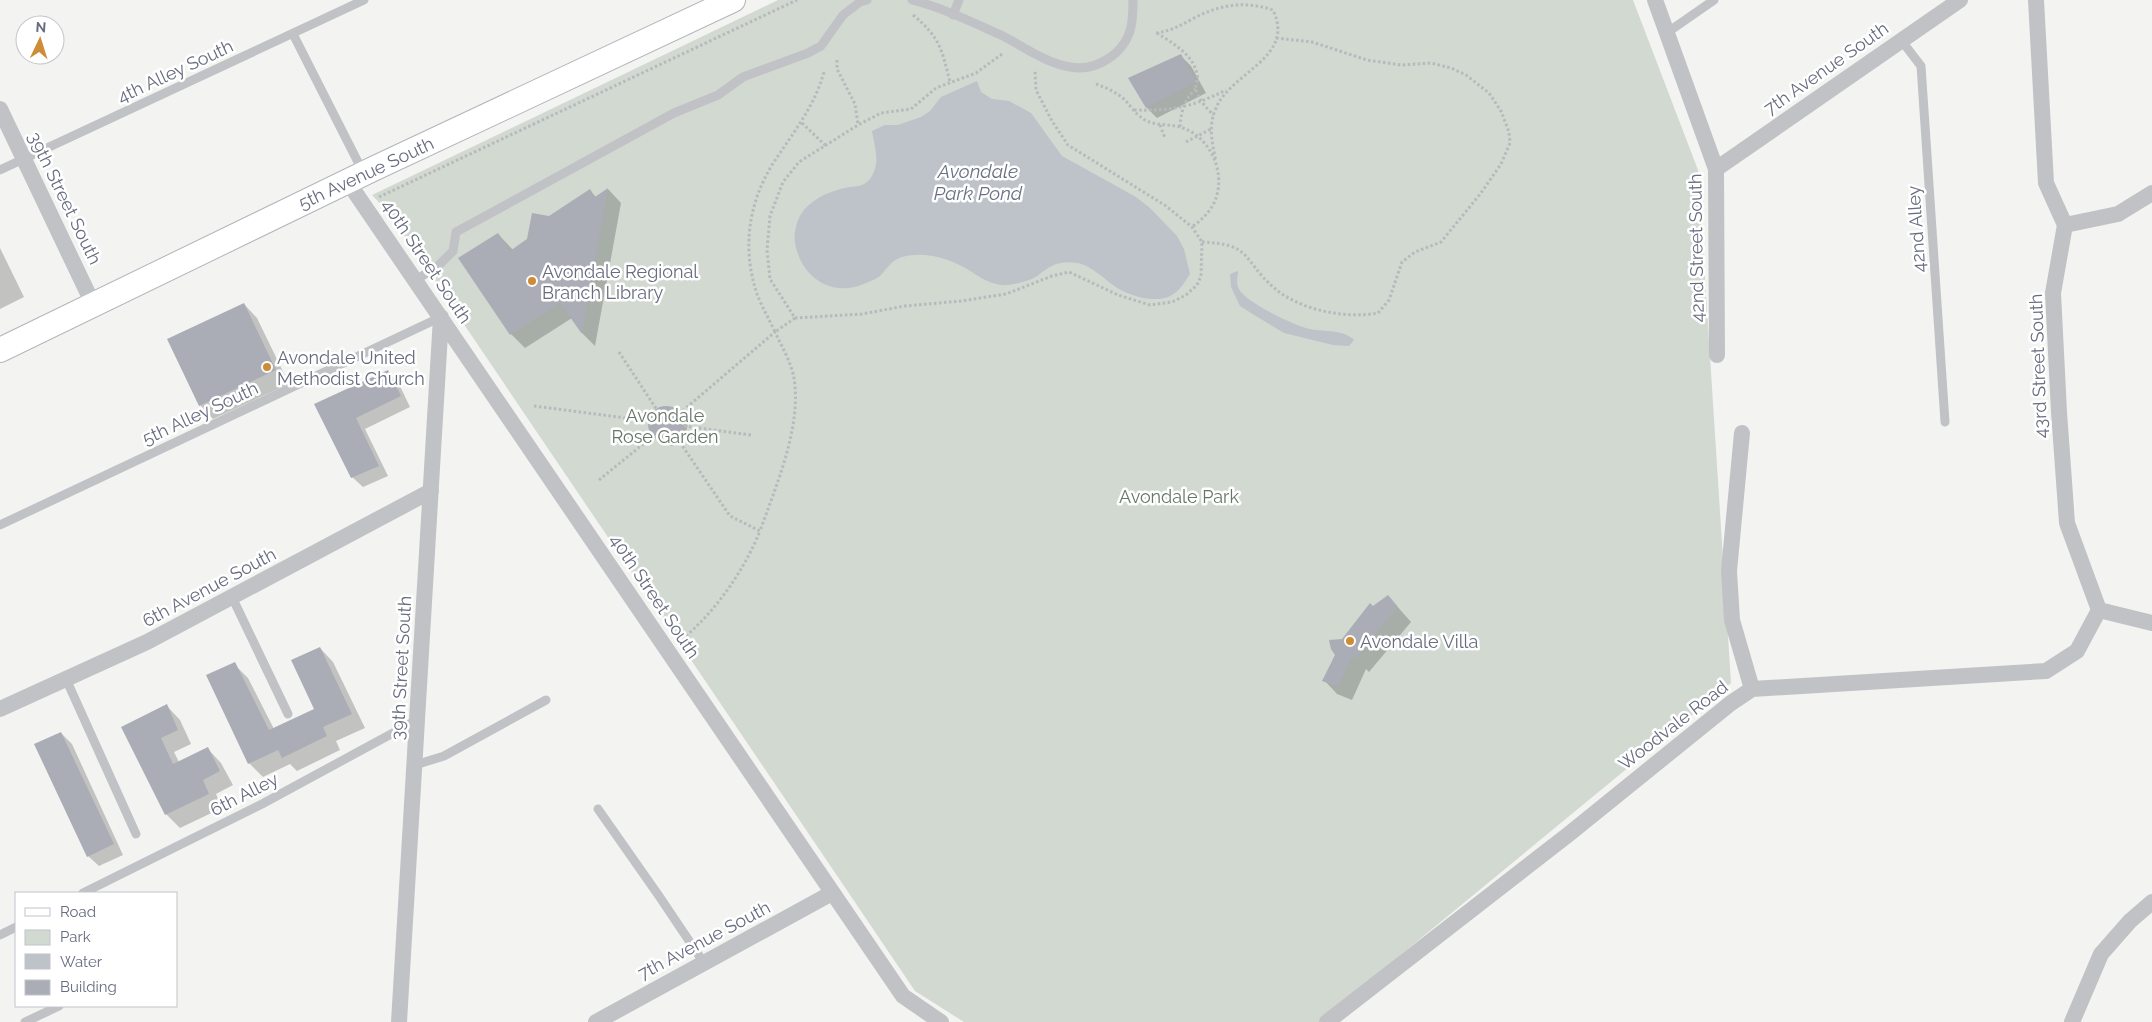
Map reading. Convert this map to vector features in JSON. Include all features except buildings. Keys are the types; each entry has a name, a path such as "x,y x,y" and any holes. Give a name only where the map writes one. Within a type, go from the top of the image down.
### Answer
{"street":[{"name":"5th Avenue South","path":"0,350 356,178 733,0"},
{"name":"42nd Street South","path":"1655,0 1716,169 1717,355"},
{"name":"7th Avenue South","path":"1716,169 1960,0"},
{"path":"2036,0 2046,183 2065,225 2118,214 2152,193"},
{"name":"39th Street South","path":"0,109 94,304"},
{"name":"40th Street South","path":"356,178 364,204 903,996 941,1022"},
{"name":"43rd Street South","path":"2065,225 2053,293 2058,412 2067,523 2099,610"},
{"name":"39th Street South","path":"399,1022 441,317"},
{"path":"1742,433 1729,571 1732,620 1752,688"},
{"name":"6th Avenue South","path":"0,709 147,642 431,491"},
{"path":"2099,610 2152,623"},
{"name":"Woodvale Road","path":"1327,1022 1569,834 1752,688 2046,671 2078,651 2099,610"},
{"name":"7th Avenue South","path":"605,1020 832,893"},
{"path":"2072,1022 2101,954 2130,921 2152,902"}],"lane":[{"name":"4th Alley South","path":"0,170 364,0"},
{"path":"912,0 1003,36 1038,55 1070,67 1093,67 1112,57 1123,43 1131,28 1133,0"},
{"path":"953,15 960,0"},
{"path":"1668,32 1714,0"},
{"path":"416,280 439,265 453,251 456,232 674,113 718,95 743,77 814,50 821,46 843,15 862,1"},
{"path":"294,34 356,178"},
{"name":"42nd Alley","path":"1901,40 1921,66 1945,422"},
{"name":"5th Alley South","path":"0,525 441,317"},
{"path":"232,597 288,714"},
{"path":"66,679 136,834"},
{"path":"415,765 444,756 546,700"},
{"name":"6th Alley","path":"85,892 262,804 418,720"},
{"path":"598,809 704,963"},
{"path":"0,935 15,928"},
{"path":"25,1022 57,1007"}],"path":[{"path":"364,204 797,0"},
{"path":"1192,227 1204,218 1214,204 1218,190 1219,175 1212,144 1214,115 1222,96 1270,53 1276,38 1278,21 1273,10 1255,4 1234,4 1206,12 1168,32 1156,32 1181,49 1192,62 1198,74 1196,89 1202,102 1214,115"},
{"path":"912,15 928,27 941,46 950,82"},
{"path":"1202,242 1234,246 1244,253 1262,276 1276,289 1303,304 1342,316 1378,314 1389,300 1402,262 1415,252 1441,242 1481,193 1501,164 1510,143 1509,132 1501,111 1489,93 1466,74 1431,63 1401,65 1367,60 1312,42 1276,38"},
{"path":"795,318 770,279 766,250 770,216 783,182 799,162 858,125 881,113 911,109 936,88 976,73 1002,54"},
{"path":"837,60 837,69 856,104 858,125"},
{"path":"680,413 775,332 795,318 862,314 905,306 961,301 1006,294 1052,276 1069,272 1118,295 1150,305 1172,302 1186,295 1197,285 1201,276 1202,242 1192,227 1166,206 1068,145 1052,121 1036,90 1035,71"},
{"path":"686,636 719,601 746,562 760,531 779,474 794,417 794,376 757,294 749,264 749,229 754,202 772,166 802,123 819,92 824,72"},
{"path":"1096,84 1111,90 1143,119 1159,124 1180,127 1196,136 1208,147 1216,161"},
{"path":"1133,110 1183,108 1202,102 1230,88"},
{"path":"1180,127 1181,112 1190,95 1196,89"},
{"path":"802,123 826,146"},
{"path":"1159,124 1165,138"},
{"path":"1186,142 1212,128"},
{"path":"619,352 657,410"},
{"path":"534,406 649,421"},
{"path":"684,426 751,435"},
{"path":"598,480 653,436"},
{"path":"677,438 730,516 760,531"}],"green space":[{"name":"Avondale Park","path":"778,0 1633,0 1698,170 1731,683 1319,1022 964,1022 915,991 388,212 372,195"}],"water":[{"name":"Avondale Park Pond","path":"977,81 981,92 992,99 1009,101 1031,113 1062,156 1136,197 1150,208 1177,236 1184,249 1190,274 1179,289 1170,296 1163,298 1148,299 1140,297 1119,289 1087,267 1071,262 1056,264 1034,278 1025,281 1001,285 987,281 952,262 927,255 910,255 898,258 880,276 856,287 837,288 828,286 812,276 800,259 795,243 796,227 803,211 809,204 833,191 861,185 870,179 876,162 876,150 872,131 885,125 898,125 921,117 930,111 941,97"},
{"path":"1238,271 1238,287 1242,293 1259,306 1303,327 1339,332 1350,336 1354,340 1349,346 1333,345 1284,333 1240,306 1231,287 1230,274"}],"place":[{"name":"Avondale Regional Branch Library","path":"532,281"},
{"name":"Avondale United Methodist Church","path":"267,367"},
{"name":"Avondale Villa","path":"1350,641"}],"park label":[{"name":"Avondale Rose Garden","path":"665,425"}]}
